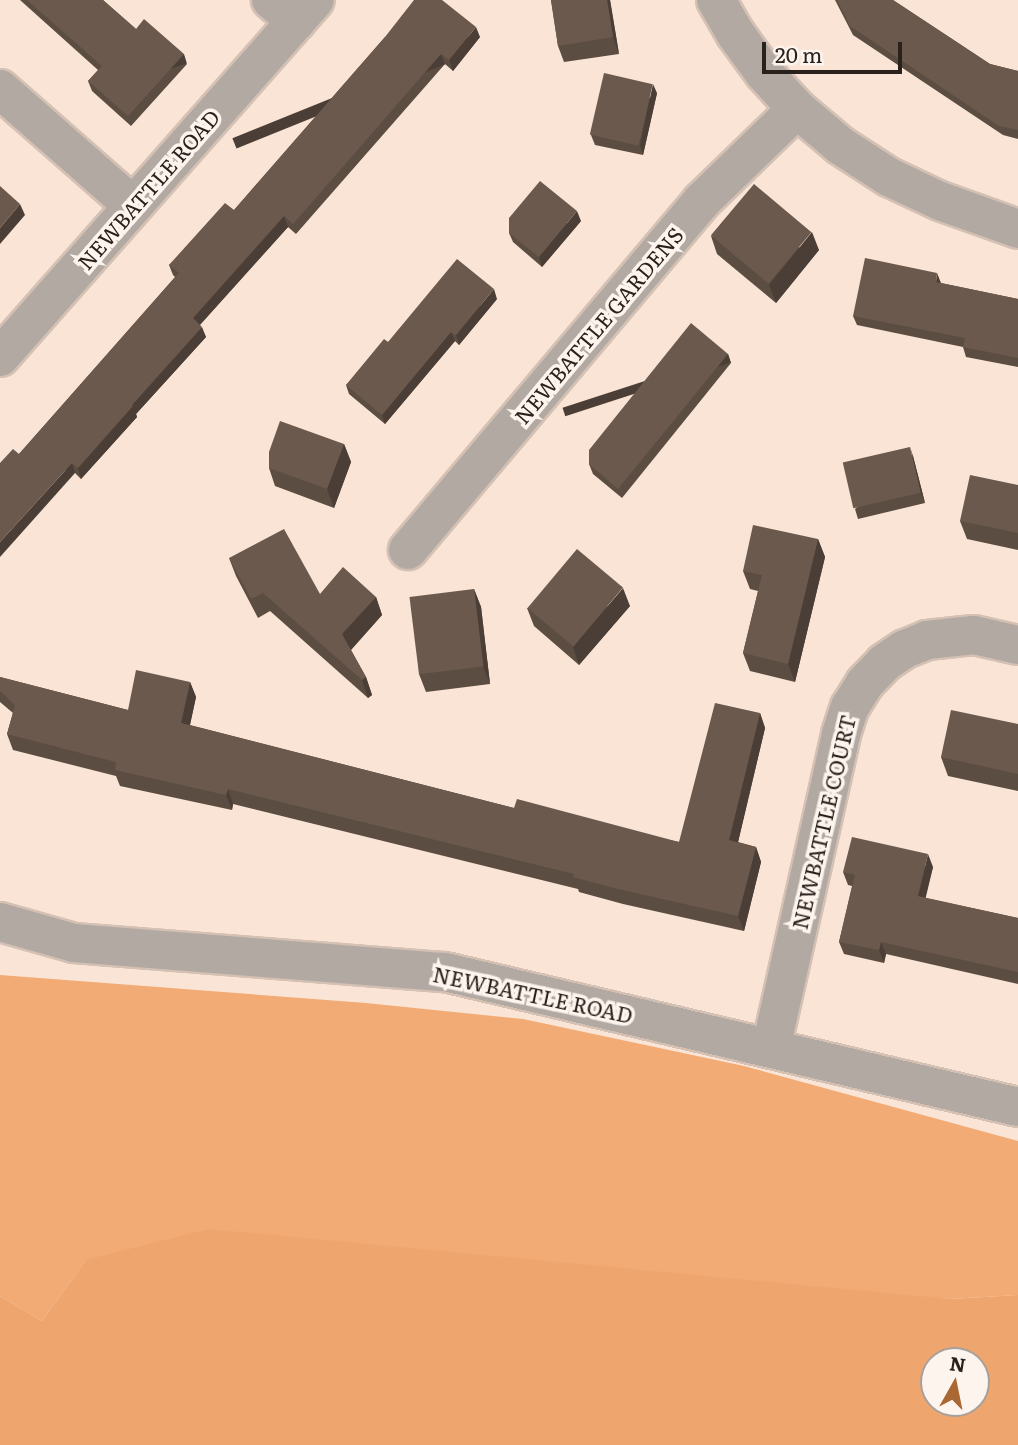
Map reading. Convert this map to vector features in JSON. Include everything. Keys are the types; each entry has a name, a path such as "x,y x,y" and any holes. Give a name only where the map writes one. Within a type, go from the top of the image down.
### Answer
{"street":[{"path":"716,0 735,33 797,109 841,146 888,177 940,201 1018,229"},
{"name":"NEWBATTLE ROAD","path":"0,357 133,206 294,7"},
{"path":"0,89 133,206"},
{"name":"NEWBATTLE GARDENS","path":"408,550 702,201 797,109"},
{"name":"NEWBATTLE COURT","path":"771,1048 841,734 850,707 865,683 884,663 905,649 927,640 974,635 1018,645"},
{"name":"NEWBATTLE ROAD","path":"0,922 74,943 444,972 1018,1107"}],"shaded area":[{"path":"0,975 366,1003 523,1019 744,1066 1018,1141 1018,1295 950,1299 86,1260 42,1321 0,1296"},
{"path":"209,1229 950,1299 1018,1295 1018,1445 0,1445 0,1296 42,1321 86,1260"}],"building":[{"path":"27,0 103,0 136,29 144,19 184,54 128,116 88,81 102,66"},
{"path":"414,0 442,0 476,27 449,60 441,54 293,224 284,216 193,318 202,327 78,468 72,463 0,542 0,463 13,449 19,454 179,273 169,265 225,203 234,210"},
{"path":"551,0 607,0 613,37 558,46"},
{"path":"837,0 893,0 990,64 1018,71 1018,130 999,126 850,26"},
{"path":"604,73 653,84 639,146 590,134"},
{"path":"540,181 577,211 539,257 509,233 509,218"},
{"path":"754,184 811,232 768,284 711,235"},
{"path":"0,186 20,204 0,228"},
{"path":"865,258 937,273 936,282 1018,299 1018,358 963,347 965,338 853,316"},
{"path":"457,259 494,289 456,335 451,332 382,415 346,385 384,339 388,342"},
{"path":"691,323 728,354 618,489 589,464 589,450"},
{"path":"280,421 344,444 327,489 269,468 269,452"},
{"path":"910,447 921,493 853,508 843,463"},
{"path":"970,475 1018,485 1018,533 960,521"},
{"path":"753,525 818,539 788,664 743,653 762,575 743,571"},
{"path":"284,529 320,594 343,567 376,597 342,634 366,677 362,680 263,593 251,599 229,558"},
{"path":"577,549 623,588 573,647 528,608"},
{"path":"474,589 484,666 419,674 409,597"},
{"path":"136,670 190,682 181,723 514,808 517,799 679,842 715,703 760,713 729,840 756,847 738,916 618,889 573,877 574,874 228,789 226,795 115,770 116,762 7,734 15,705 0,691 0,677 128,710"},
{"path":"951,710 1018,724 1018,774 941,757"},
{"path":"852,837 928,854 918,896 1018,918 1018,972 881,942 879,950 839,942 855,875 843,872"}]}
